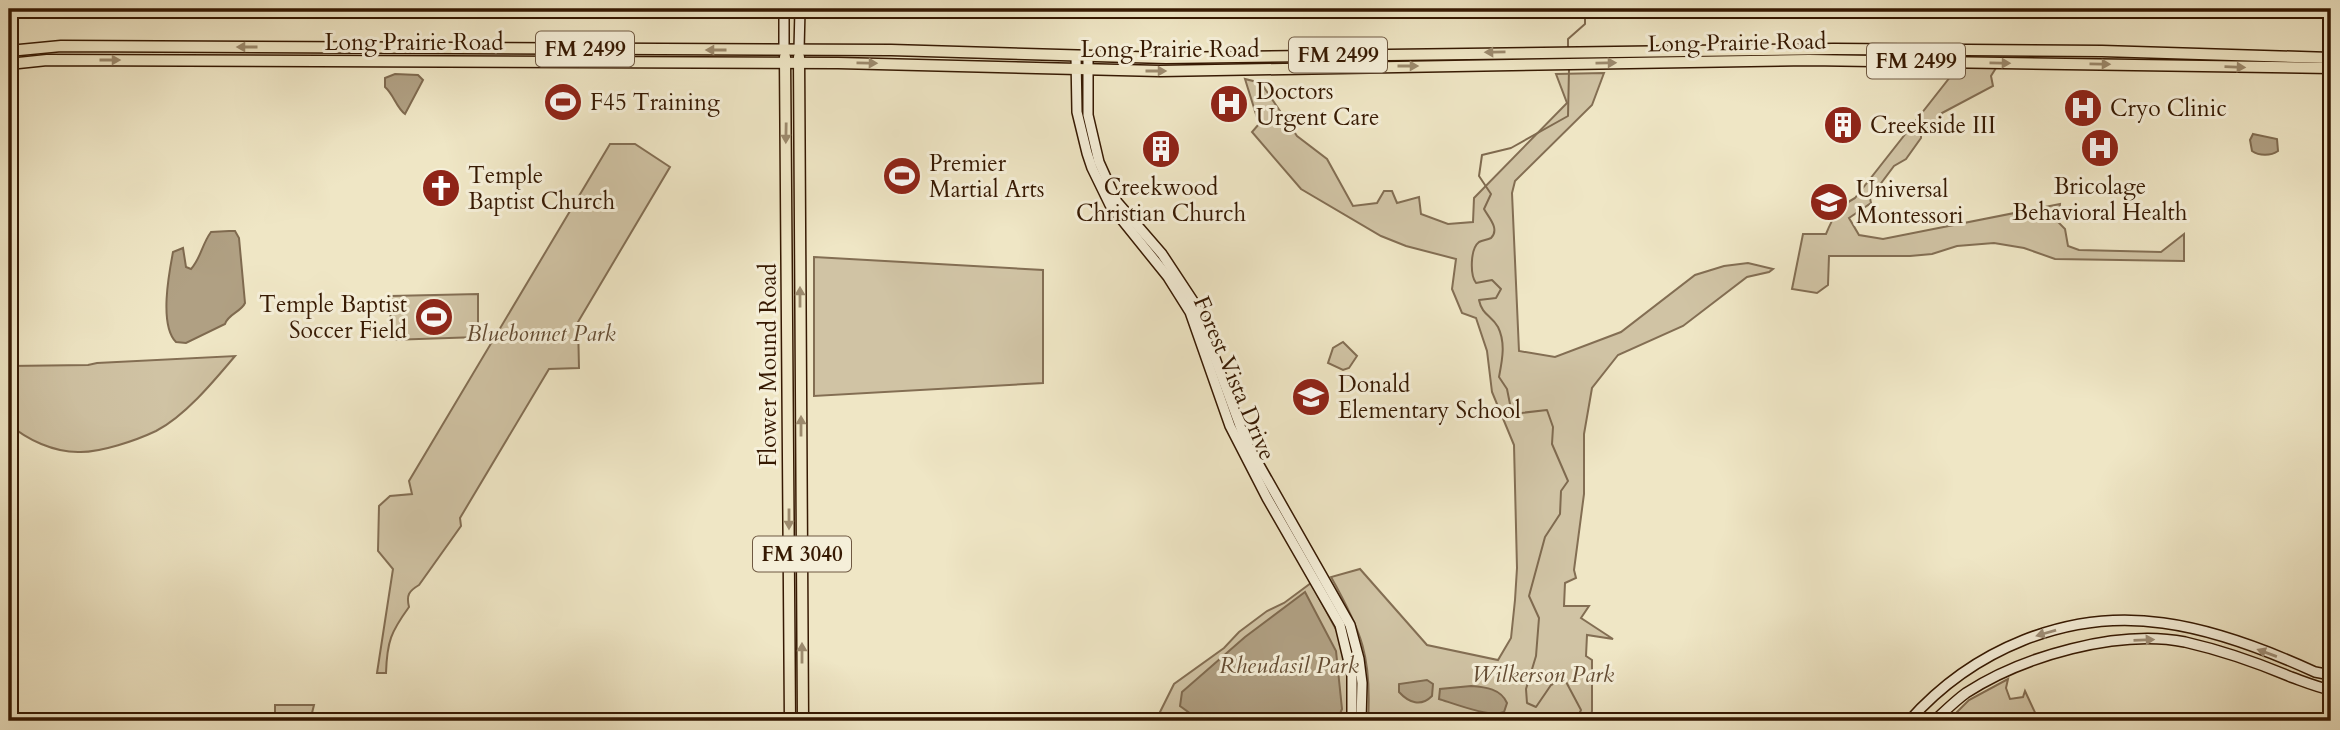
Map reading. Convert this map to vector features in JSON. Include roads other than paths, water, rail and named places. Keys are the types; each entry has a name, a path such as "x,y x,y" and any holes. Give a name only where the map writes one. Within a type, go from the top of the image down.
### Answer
{"main road":[{"name":"Flower Mound Road","path":"784,9 790,721"},
{"name":"Flower Mound Road","path":"800,9 803,721"},
{"name":"Long Prairie Road","path":"9,51 61,46 671,49 1204,57 1856,49 2102,51 2331,58"},
{"path":"610,62 639,54 643,49"},
{"path":"643,62 652,55 671,49"},
{"path":"903,64 917,59 960,58 968,52"},
{"path":"962,65 970,59 1004,58 1011,54"},
{"name":"Forest Vista Drive","path":"1076,56 1082,68"},
{"name":"Forest Vista Drive","path":"1088,56 1082,68 1077,112 1087,153 1114,203 1162,254 1195,304 1238,423 1264,484 1345,636 1353,674 1352,721"},
{"name":"Long Prairie Road","path":"9,64 47,60 643,62 962,65 1160,71 1855,60 2331,68"},
{"path":"740,63 778,71 786,83"},
{"path":"786,226 800,226"},
{"name":"Forest Vista Drive","path":"1264,484 1341,607 1354,636 1362,683 1361,721"},
{"path":"1909,721 1942,688 1976,663 2007,646 2060,628 2104,620 2162,622 2211,633 2315,672 2331,675"},
{"path":"1934,721 1964,695 1990,679 2035,660 2089,645 2137,640 2162,639 2186,643 2231,655 2304,683 2331,690"}],"waterway":[{"path":"1568,50 1568,39 1585,24 1585,14 1580,9"},
{"path":"1569,70 1568,116 1511,148 1482,155 1479,176 1491,194 1484,209 1494,231 1491,238 1476,245 1472,268 1476,283 1492,280 1501,289 1496,298 1479,300 1482,309 1498,327 1502,339 1499,377 1507,389 1512,414 1547,410 1553,427 1552,444 1568,481 1561,491 1560,514 1545,537 1529,596 1539,618 1536,656 1526,689 1527,703 1536,707 1551,685 1564,678 1581,710 1576,721"}],"place":[{"name":"F45 Training","path":"563,102"},
{"name":"Doctors Urgent Care","path":"1229,104"},
{"name":"Cryo Clinic","path":"2083,108"},
{"name":"Creekside III","path":"1843,125"},
{"name":"Bricolage Behavioral Health","path":"2100,148"},
{"name":"Creekwood Christian Church","path":"1161,149"},
{"name":"Premier Martial Arts","path":"902,176"},
{"name":"Temple Baptist Church","path":"441,188"},
{"name":"Universal Montessori","path":"1829,202"},
{"name":"Temple Baptist Soccer Field","path":"434,317"},
{"name":"Donald Elementary School","path":"1311,397"}],"park label":[{"name":"Bluebonnet Park","path":"541,333"},
{"name":"Rheudasil Park","path":"1289,665"},
{"name":"Wilkerson Park","path":"1543,674"}]}
